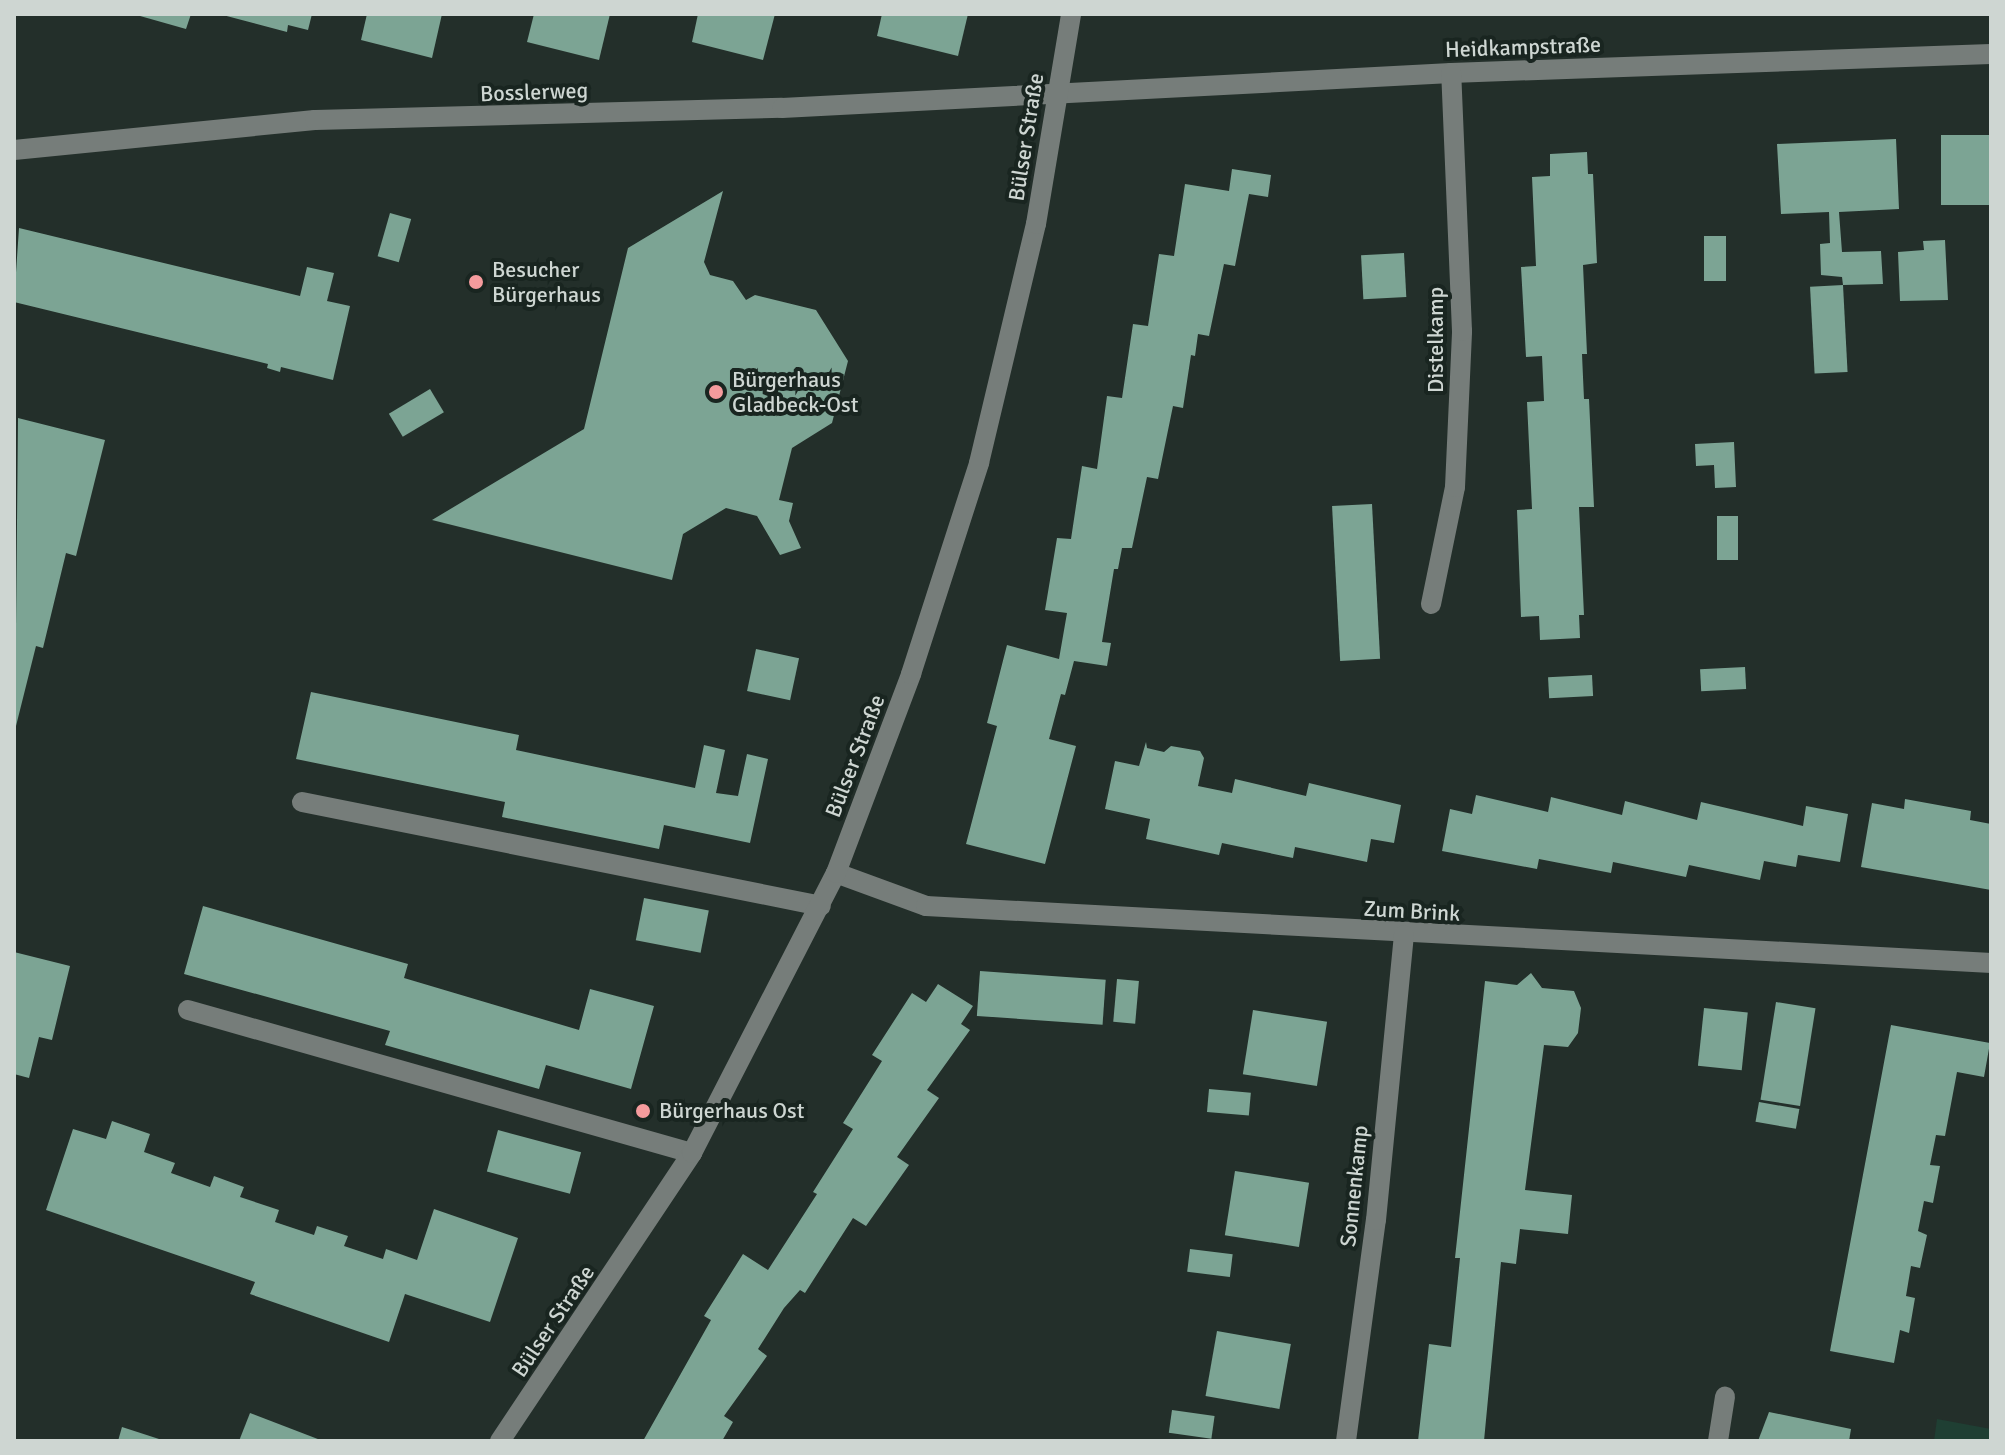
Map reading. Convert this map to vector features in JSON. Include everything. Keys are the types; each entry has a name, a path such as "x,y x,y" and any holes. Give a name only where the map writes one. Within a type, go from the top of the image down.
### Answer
{"street":[{"name":"Bülser Straße","path":"500,1441 692,1153 836,873 911,674 979,463 1036,224 1071,14"},
{"name":"Heidkampstraße","path":"1057,95 1451,73 1991,54"},
{"name":"Distelkamp","path":"1431,604 1455,487 1462,331 1451,73"},
{"name":"Bosslerweg","path":"14,150 315,120 642,113 1057,95"},
{"path":"302,802 821,906"},
{"name":"Zum Brink","path":"836,873 926,906 1404,935 1991,963"},
{"name":"Sonnenkamp","path":"1346,1441 1376,1220 1404,935"},
{"path":"188,1010 692,1153"},
{"path":"1718,1441 1725,1397"}],"green space":[{"path":"1937,1419 1991,1429 1991,1441 1934,1441"}],"building":[{"path":"133,14 191,14 186,29"},
{"path":"219,14 312,14 308,30 288,25 287,32"},
{"path":"367,14 442,14 432,58 361,40"},
{"path":"534,14 610,14 599,60 527,42"},
{"path":"698,14 775,14 763,60 692,42"},
{"path":"882,14 968,14 958,56 877,36"},
{"path":"1941,135 1991,135 1991,205 1941,205"},
{"path":"1896,139 1899,209 1839,212 1842,252 1881,251 1883,284 1843,285 1842,277 1821,275 1820,244 1830,243 1829,212 1781,214 1777,144"},
{"path":"1587,152 1588,174 1593,174 1597,263 1583,265 1587,354 1582,354 1584,399 1589,399 1594,507 1579,507 1584,615 1579,615 1580,638 1540,640 1539,616 1521,617 1517,510 1532,509 1527,402 1544,401 1542,356 1526,357 1521,267 1536,266 1532,177 1550,176 1550,154"},
{"path":"1232,169 1271,175 1268,197 1249,194 1235,266 1224,264 1209,336 1198,334 1195,356 1191,355 1183,408 1173,406 1158,479 1147,477 1132,548 1122,548 1118,569 1114,569 1102,642 1111,643 1107,666 1074,661 1065,695 1061,694 1049,739 1076,746 1045,864 966,844 997,726 987,723 1007,645 1059,659 1067,613 1045,610 1057,538 1071,539 1082,466 1097,469 1107,396 1122,398 1133,324 1148,326 1159,254 1174,256 1185,184 1229,191"},
{"name":"Bürgerhaus Gladbeck-Ost","path":"723,191 704,262 710,275 733,281 746,300 755,295 816,310 848,361 832,423 792,448 779,500 793,503 789,521 801,548 780,555 757,516 726,508 683,534 672,580 432,520 584,429 628,248"},
{"path":"390,213 411,219 399,262 378,256"},
{"path":"19,228 300,296 307,267 334,273 327,301 350,306 333,380 281,367 280,372 267,368 268,364 14,302"},
{"path":"1704,236 1726,236 1726,281 1704,281"},
{"path":"1945,240 1948,300 1900,301 1898,252 1924,250 1923,241"},
{"path":"1404,253 1406,297 1363,299 1361,255"},
{"path":"1843,285 1848,372 1815,374 1810,287"},
{"path":"430,389 444,412 403,437 389,414"},
{"path":"18,418 105,440 76,556 66,553 43,648 36,646 15,730"},
{"path":"1734,442 1736,487 1715,488 1714,465 1696,466 1695,444"},
{"path":"1372,504 1380,659 1340,661 1332,506"},
{"path":"1717,516 1738,516 1738,560 1717,560"},
{"path":"756,649 799,658 790,700 747,691"},
{"path":"1745,667 1746,689 1701,691 1700,669"},
{"path":"1592,675 1593,696 1549,698 1548,677"},
{"path":"311,692 519,735 516,750 695,788 704,745 725,750 716,793 738,796 747,754 768,759 750,843 664,825 659,849 502,817 505,802 296,759"},
{"path":"1146,742 1147,748 1164,752 1171,746 1200,751 1204,758 1198,786 1232,793 1235,779 1306,796 1309,783 1401,805 1394,843 1371,839 1367,862 1295,847 1293,858 1222,843 1219,855 1146,839 1150,819 1105,809 1115,761 1139,766"},
{"path":"1476,795 1548,812 1551,797 1622,815 1625,801 1697,820 1701,802 1803,826 1806,806 1848,814 1840,862 1798,855 1796,867 1764,861 1760,880 1689,865 1686,877 1613,862 1611,873 1539,859 1537,869 1442,851 1450,809 1472,814"},
{"path":"1905,799 1971,811 1970,820 1991,824 1991,890 1861,867 1872,803 1904,809"},
{"path":"644,898 709,911 701,953 636,940"},
{"path":"203,906 408,964 404,978 579,1030 590,989 654,1006 631,1089 546,1065 539,1089 385,1045 390,1031 184,974"},
{"path":"14,952 70,966 52,1040 39,1037 29,1078 14,1074"},
{"path":"980,971 1106,980 1103,1025 977,1016"},
{"path":"1531,973 1542,988 1574,991 1581,1008 1578,1033 1568,1047 1544,1045 1525,1190 1572,1195 1568,1234 1520,1229 1516,1264 1501,1262 1484,1441 1418,1441 1429,1344 1451,1347 1460,1258 1455,1258 1485,981 1517,985"},
{"path":"1117,979 1139,981 1135,1024 1113,1022"},
{"path":"938,984 973,1006 961,1024 970,1030 927,1090 939,1098 897,1157 909,1165 866,1226 853,1218 805,1293 800,1290 784,1308 758,1349 767,1356 724,1416 733,1422 722,1441 643,1441 711,1320 704,1316 743,1254 768,1270 817,1194 813,1192 853,1129 843,1123 882,1061 872,1055 912,993 926,1002"},
{"path":"1776,1002 1816,1008 1800,1106 1761,1100"},
{"path":"1704,1008 1748,1013 1742,1070 1698,1066"},
{"path":"1253,1010 1327,1022 1317,1086 1243,1074"},
{"path":"1891,1025 1990,1043 1984,1077 1957,1072 1945,1136 1936,1135 1930,1165 1940,1166 1933,1203 1924,1201 1918,1231 1927,1235 1920,1268 1911,1266 1906,1296 1915,1298 1909,1333 1900,1330 1894,1363 1830,1351"},
{"path":"1209,1089 1251,1093 1249,1116 1207,1112"},
{"path":"1759,1102 1799,1109 1796,1129 1756,1122"},
{"path":"112,1121 150,1134 144,1152 175,1163 171,1173 210,1187 214,1176 244,1187 240,1197 279,1210 275,1222 314,1235 317,1226 348,1236 344,1246 383,1259 386,1249 417,1260 434,1209 518,1238 490,1322 405,1294 389,1342 250,1294 255,1282 46,1210 73,1129 106,1139"},
{"path":"498,1130 581,1152 570,1194 487,1172"},
{"path":"1235,1171 1309,1183 1299,1247 1225,1235"},
{"path":"1190,1249 1233,1254 1230,1277 1187,1272"},
{"path":"1217,1331 1291,1344 1279,1409 1206,1396"},
{"path":"1172,1410 1215,1416 1211,1439 1169,1433"},
{"path":"1769,1412 1851,1429 1849,1441 1758,1441"},
{"path":"250,1413 323,1441 239,1441"},
{"path":"122,1427 159,1439 159,1441 118,1441"}],"place":[{"name":"Besucher Bürgerhaus","path":"476,282"},
{"name":"Bürgerhaus Gladbeck-Ost","path":"716,392"},
{"name":"Bürgerhaus Ost","path":"643,1111"}]}
